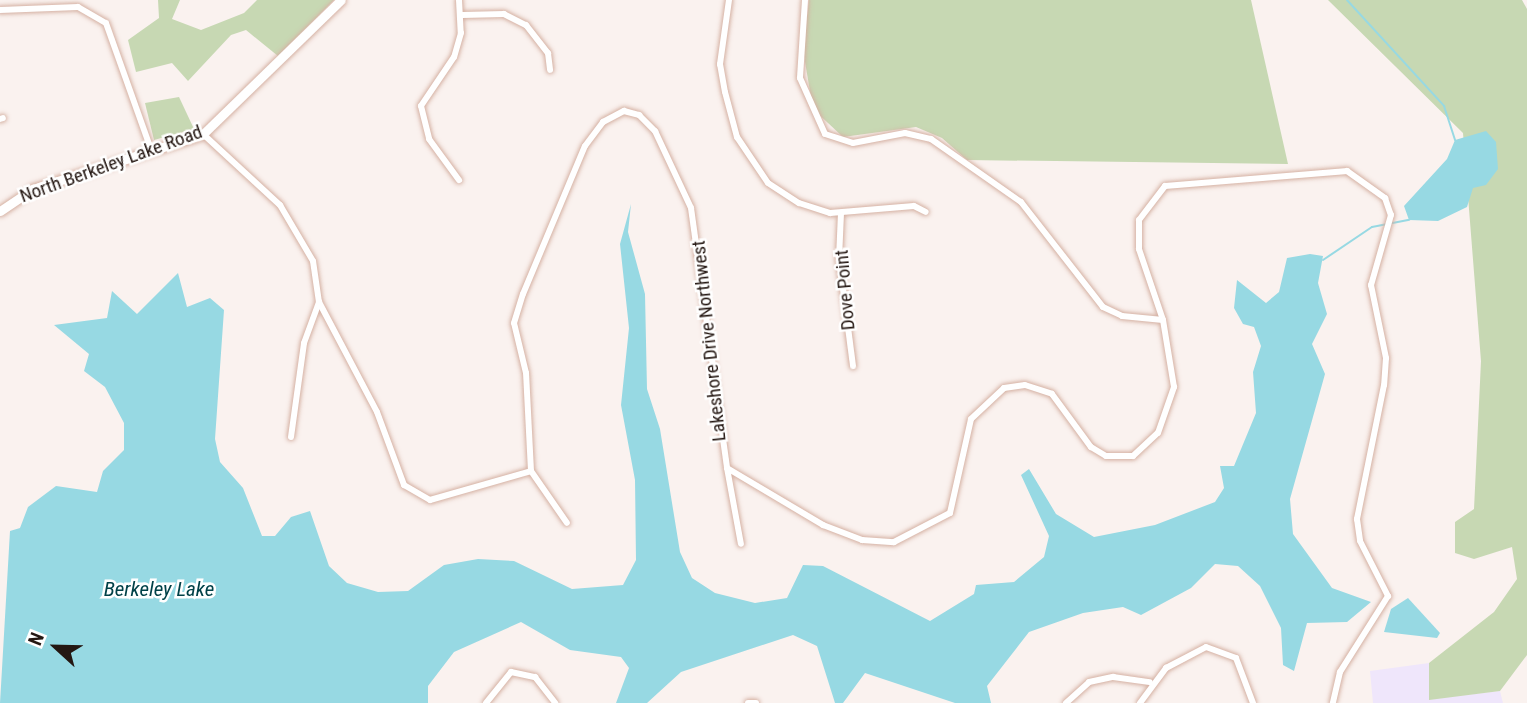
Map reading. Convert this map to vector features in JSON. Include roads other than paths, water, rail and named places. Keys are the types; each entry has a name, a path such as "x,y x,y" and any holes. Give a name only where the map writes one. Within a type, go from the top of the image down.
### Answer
{"street":[{"name":"North Berkeley Lake Road","path":"0,211 33,189 203,134 341,0"},
{"path":"458,0 462,15 454,57 421,106 429,139 459,180"},
{"path":"729,0 720,64 746,155 786,196 841,213 914,206 926,212"},
{"path":"805,0 800,78 825,134 853,142 905,133 931,139 963,167 1021,202 1103,307 1163,320"},
{"path":"0,10 78,7 106,23 152,152"},
{"path":"462,15 494,13 520,22 548,53 550,71"},
{"name":"Lakeshore Drive Northwest","path":"531,471 526,373 514,323 585,146 603,122 624,111 639,115 655,131 691,208 727,468 843,533 894,542 914,537 950,513 971,419 1004,388 1025,385 1052,394 1091,447 1122,459 1133,456 1158,433 1170,410 1174,387 1163,320 1139,249 1139,220 1165,186 1332,168 1364,180 1384,198 1391,229 1371,285 1385,378 1357,519 1360,541 1388,596 1340,672 1333,703"},
{"path":"203,134 280,205 313,261 319,302 377,412 407,489 430,500 447,498 531,471 567,523"},
{"name":"Dove Point","path":"841,213 839,258 853,366"},
{"path":"291,437 300,405 304,343 319,302"},
{"path":"727,468 741,544"},
{"path":"1140,703 1150,682 1187,654 1223,649 1236,658 1253,703"},
{"path":"486,703 511,672 536,677 555,703"},
{"path":"1066,703 1089,681 1114,677 1150,682"},
{"path":"748,703 756,703"}],"water":[{"path":"1486,131 1496,142 1498,169 1486,185 1473,188 1467,207 1438,221 1409,220 1404,206 1447,159 1455,140"},
{"name":"Berkeley Lake","path":"631,204 628,232 645,294 647,389 660,429 680,552 692,578 715,593 755,603 787,598 803,565 823,566 930,621 974,594 976,585 1014,582 1044,557 1049,536 1021,475 1029,469 1056,514 1094,537 1155,525 1215,502 1224,488 1220,466 1234,466 1256,413 1253,372 1261,346 1254,327 1243,324 1234,308 1237,280 1266,303 1279,292 1287,258 1310,254 1323,256 1318,283 1327,314 1312,344 1325,374 1290,499 1293,534 1332,588 1371,602 1347,622 1307,623 1294,671 1283,665 1281,628 1260,586 1238,566 1215,564 1191,588 1141,615 1123,607 1083,613 1029,632 987,686 991,703 955,703 865,673 843,703 835,703 817,646 793,635 681,672 647,703 616,703 629,668 621,657 570,650 521,622 454,652 428,686 428,703 0,703 10,531 20,528 28,507 56,486 97,492 103,471 124,450 124,423 105,387 84,371 89,354 54,325 107,318 112,291 137,314 178,273 187,307 210,298 224,310 215,439 220,462 243,488 262,536 275,536 291,517 310,511 329,566 347,583 378,592 408,591 444,565 478,559 514,561 572,589 623,585 636,560 635,480 621,405 629,328 620,244"},
{"path":"1408,598 1440,633 1437,638 1384,632 1391,609"}],"waterway":[{"path":"1347,0 1444,106 1455,140"},
{"path":"1323,260 1372,227 1409,220"}]}
